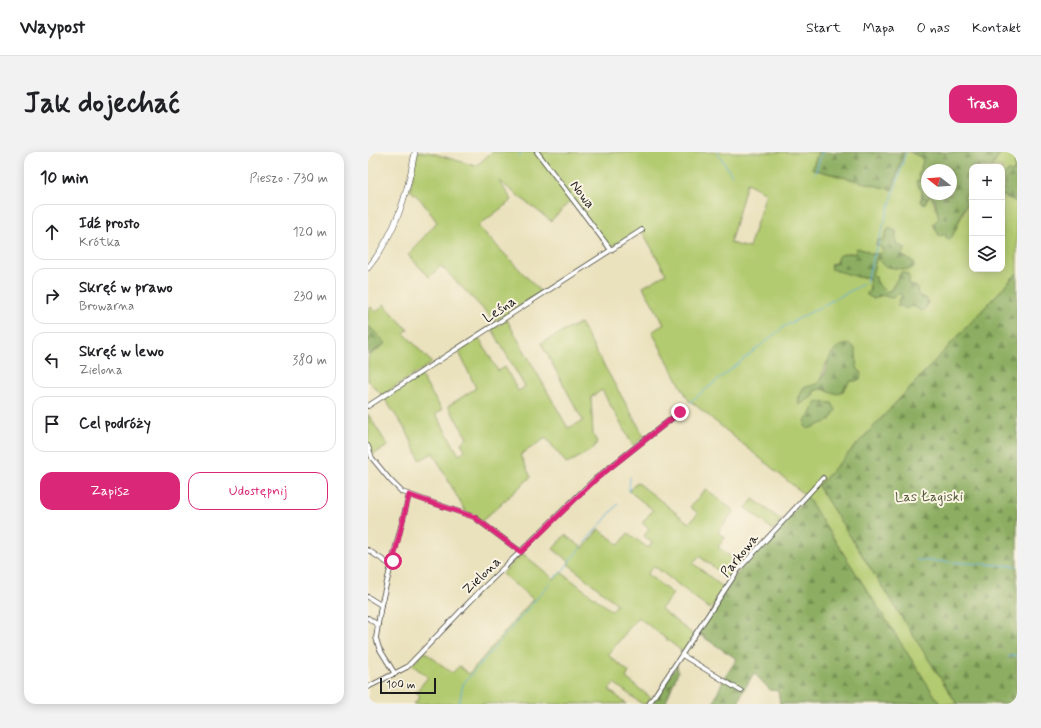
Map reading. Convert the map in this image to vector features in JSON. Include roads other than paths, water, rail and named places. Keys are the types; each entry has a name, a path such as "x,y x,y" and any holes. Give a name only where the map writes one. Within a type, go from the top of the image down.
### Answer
{"street":[{"path":"368,268 382,250 396,224 405,197 415,152"},
{"name":"Nowa","path":"536,152 611,250"},
{"name":"Leśna","path":"368,406 642,230"},
{"name":"Zielona","path":"368,687 407,668 444,627 596,479 680,412"},
{"path":"368,446 372,458 399,490 409,495 474,517 521,552"},
{"name":"Parkowa","path":"649,704 738,570 823,478"},
{"path":"394,674 377,645 378,625 381,605 409,495"},
{"path":"368,550 392,566"},
{"path":"368,597 381,605"},
{"path":"368,618 378,625"},
{"path":"682,655 742,691"}],"waterway":[{"path":"518,157 522,152"},
{"path":"717,152 732,175"},
{"path":"815,174 822,152"},
{"path":"866,282 906,152"},
{"path":"690,402 785,326 865,283"},
{"path":"629,491 630,477"},
{"path":"554,578 563,571 571,559 618,504"},
{"path":"916,560 1017,566"},
{"path":"459,704 463,684 551,582"},
{"path":"1008,657 1017,655"}],"park label":[{"name":"Las Łagiski","path":"929,496"}]}
